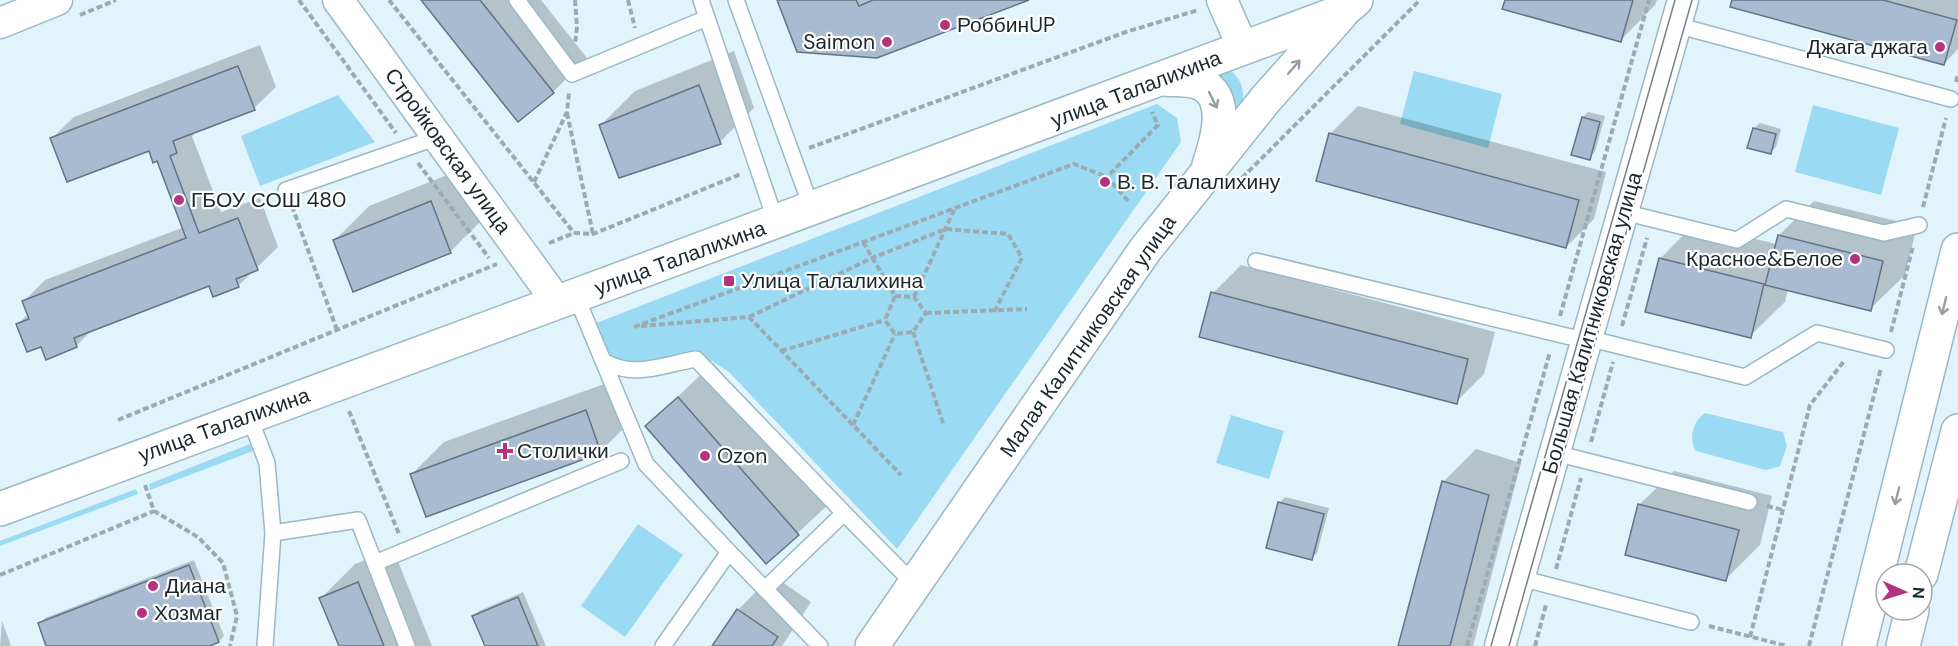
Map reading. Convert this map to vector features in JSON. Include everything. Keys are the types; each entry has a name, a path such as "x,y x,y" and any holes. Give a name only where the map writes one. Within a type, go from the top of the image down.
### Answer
{"street":[{"path":"0,23 57,0"},
{"name":"Стройковская улица","path":"338,0 524,253 567,299"},
{"path":"1222,1 1243,48 1255,58 1263,74 1265,100"},
{"name":"улица Талалихина","path":"0,509 812,209 1157,93 1243,48 1350,6"},
{"name":"Малая Калитниковская улица","path":"872,646 1145,250 1265,100 1350,6"},
{"name":"Большая Калитниковская улица","path":"1500,646 1680,12"},
{"path":"1157,93 1197,82 1214,98 1220,123 1219,136 1204,178"},
{"path":"1859,646 1958,250"},
{"path":"1924,562 1958,431"},
{"path":"1903,646 1909,622"}],"lane":[{"path":"517,0 572,74 707,18"},
{"path":"701,0 777,222"},
{"path":"736,0 812,209"},
{"path":"1680,12 1951,99"},
{"path":"286,190 438,137"},
{"path":"1623,212 1737,240 1786,209 1884,234 1919,225"},
{"path":"1256,261 1745,376 1817,333 1886,350"},
{"path":"567,299 603,361 646,464 820,646"},
{"path":"603,361 618,369 641,372 660,365 696,359 915,585"},
{"path":"249,416 267,463 273,533 266,646"},
{"path":"1555,453 1749,502"},
{"path":"375,563 621,461"},
{"path":"765,589 844,513"},
{"path":"273,533 358,520 407,646"},
{"path":"663,646 729,552"},
{"path":"1520,578 1691,622"}],"path":[{"path":"389,0 574,233"},
{"path":"628,0 640,46"},
{"path":"1236,184 1419,0"},
{"path":"791,154 1126,32 1222,1"},
{"path":"1107,177 1158,124 1157,93"},
{"path":"567,112 593,234"},
{"path":"993,312 1022,258 1008,234 946,229 872,258 749,317 634,327 1074,164 1107,177 1128,201"},
{"path":"118,420 574,233 593,234 758,168"},
{"path":"286,190 337,330"},
{"path":"914,297 955,208"},
{"path":"1535,646 1652,219"},
{"path":"863,242 895,296"},
{"path":"895,296 914,297"},
{"path":"885,320 895,296"},
{"path":"914,297 926,313"},
{"path":"926,313 1027,309"},
{"path":"895,334 913,332 926,313"},
{"path":"749,317 901,475"},
{"path":"781,351 885,320"},
{"path":"885,320 895,334"},
{"path":"913,332 944,426"},
{"path":"853,425 895,334"},
{"path":"1750,637 1810,405 1858,343"},
{"path":"345,402 406,551"},
{"path":"143,481 154,511 198,537 223,563 237,616 230,646"},
{"path":"0,576 154,511"},
{"path":"1691,622 1787,646"}],"shaded area":[{"path":"1226,66 1238,78 1243,91 1243,103 1230,115 1205,74"},
{"path":"1414,71 1502,94 1488,148 1400,124"},
{"path":"338,95 375,142 260,186 241,136"},
{"path":"1157,104 1177,118 1181,142 897,549 729,372 712,361 696,359 618,369 594,324"},
{"path":"1813,105 1899,128 1881,195 1795,172"},
{"path":"1705,413 1783,432 1787,446 1780,466 1766,470 1696,451 1692,441 1693,430 1697,420"},
{"path":"1231,415 1284,431 1269,479 1216,463"},
{"path":"250,444 253,451 150,490 149,484"},
{"path":"136,489 138,494 0,546 0,541"},
{"path":"638,524 683,555 625,637 581,606"}],"building":[{"path":"421,0 480,0 554,93 518,122"},
{"path":"777,0 856,0 859,6 873,0 1029,0 877,58 797,52"},
{"path":"1505,0 1633,0 1621,42 1502,9"},
{"path":"1732,0 1883,0 1957,20 1944,65 1730,7"},
{"name":"ГБОУ СОШ 480","path":"238,66 255,110 173,141 177,153 170,156 199,233 238,218 258,270 236,279 239,287 213,297 209,286 74,338 77,347 46,360 41,347 27,352 16,324 29,319 22,301 186,238 157,161 153,163 149,151 67,182 50,138"},
{"path":"699,85 721,144 619,178 599,125"},
{"path":"1582,117 1600,122 1590,160 1571,155"},
{"path":"1753,128 1776,134 1771,154 1747,148"},
{"path":"1329,133 1579,200 1566,248 1316,181"},
{"path":"431,201 451,253 353,292 333,240"},
{"path":"1778,235 1883,261 1871,311 1765,285"},
{"path":"1659,258 1764,284 1751,338 1645,312"},
{"path":"1211,292 1468,359 1457,404 1199,337"},
{"path":"678,397 799,535 766,564 645,426"},
{"path":"586,410 601,453 426,517 410,474"},
{"path":"1442,481 1489,495 1450,646 1398,646"},
{"path":"1278,502 1324,514 1312,560 1266,548"},
{"path":"1638,504 1739,530 1726,581 1625,555"},
{"path":"189,565 219,642 210,646 46,646 38,623"},
{"path":"358,582 384,646 339,646 319,598"},
{"path":"518,597 538,646 485,646 472,616"},
{"path":"737,609 778,637 772,646 712,646"}],"tram line":[{"path":"1491,646 1675,0"},
{"path":"1509,646 1692,0"}],"place":[{"name":"РоббинUP","path":"945,25"},
{"name":"Saimon","path":"887,42"},
{"name":"Джага джага","path":"1940,47"},
{"name":"В. В. Талалихину","path":"1105,182"},
{"name":"ГБОУ СОШ 480","path":"179,200"},
{"name":"Красное&Белое","path":"1855,259"},
{"name":"Улица Талалихина","path":"729,281"},
{"name":"Столички","path":"505,451"},
{"name":"Ozon","path":"705,456"},
{"name":"Диана","path":"153,586"},
{"name":"Хозмаг","path":"142,613"}]}
